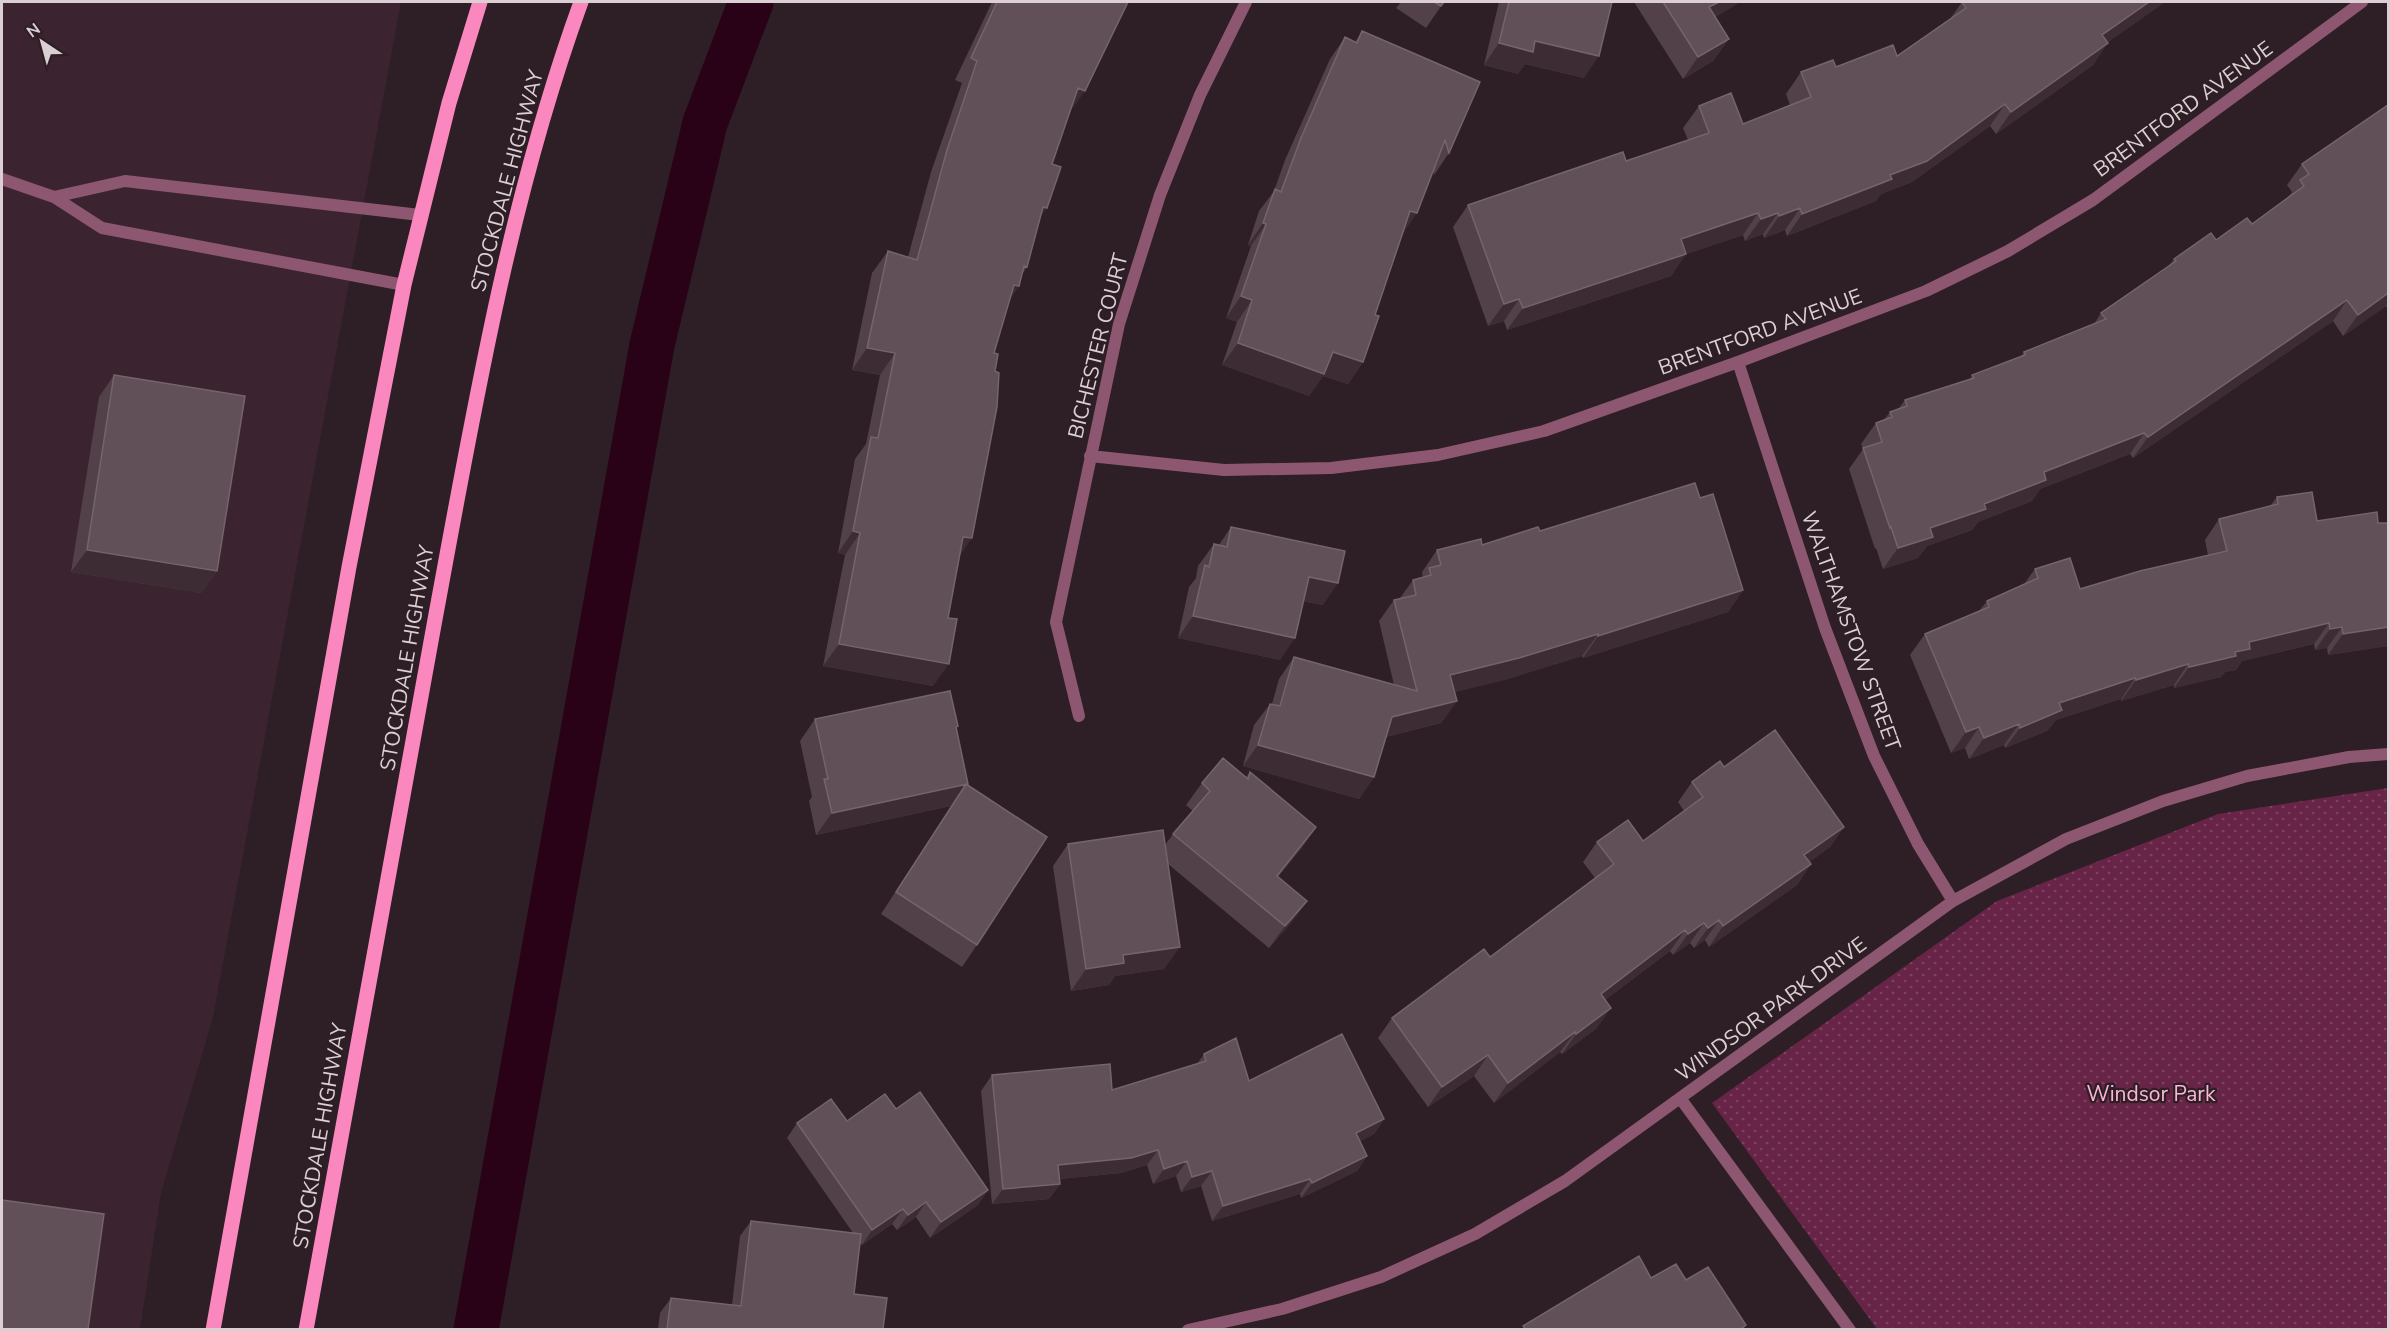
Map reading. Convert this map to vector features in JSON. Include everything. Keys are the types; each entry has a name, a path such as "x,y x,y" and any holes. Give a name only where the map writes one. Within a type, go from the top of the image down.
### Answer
{"main road":[{"path":"213,1329 349,567 404,285 449,103 480,2"},
{"name":"STOCKDALE HIGHWAY","path":"306,1329 484,356 527,171 581,2"}],"street":[{"name":"BICHESTER COURT","path":"1079,716 1056,622 1119,324 1160,195 1200,95 1246,2"},
{"name":"BRENTFORD AVENUE","path":"1090,456 1224,470 1331,468 1438,455 1544,431 1738,362 1926,291 2008,251 2092,200 2362,2"},
{"path":"2,179 54,197 102,228 404,285"},
{"path":"54,197 125,181 420,215"},
{"name":"WALTHAMSTOW STREET","path":"1738,362 1825,628 1874,756 1918,844 1953,901"},
{"name":"WINDSOR PARK DRIVE","path":"1188,1329 1282,1309 1381,1277 1476,1234 1565,1181 1953,901 2066,839 2163,801 2247,776 2349,757 2388,754"},
{"path":"1680,1098 1850,1329"}],"shaded area":[{"path":"2,2 401,2 213,1017 161,1193 140,1329 2,1330"}],"green space":[{"name":"Windsor Park","path":"2388,788 2388,1329 1877,1329 1712,1103 1997,901 2218,814"}],"building":[{"path":"997,2 1128,2 1085,91 1078,88 1052,164 1061,167 1047,208 1043,207 1027,267 1024,266 1019,286 1014,285 994,353 998,354 995,371 999,373 997,407 972,538 963,537 948,618 957,619 949,664 839,644 860,533 853,531 871,437 878,438 895,353 867,348 888,251 917,260 947,150 977,61 971,58"},
{"path":"1509,2 1612,2 1599,56 1535,41 1533,52 1499,43"},
{"path":"1663,2 1719,2 1709,7 1729,39 1698,57"},
{"path":"1962,2 2149,2 2102,35 2108,43 2011,112 2005,104 1927,161 1890,175 1892,179 1802,214 1800,208 1779,216 1778,213 1761,219 1758,213 1681,239 1686,254 1523,308 1519,299 1504,304 1468,205 1623,152 1626,161 1709,133 1699,106 1731,93 1743,124 1811,97 1801,72 1833,60 1836,67 1893,45 1897,56 1966,8"},
{"path":"1362,31 1480,82 1449,153 1445,140 1417,213 1410,211 1375,315 1379,316 1363,362 1333,352 1324,374 1238,343 1252,300 1241,296 1266,224 1263,223 1275,189 1281,192 1301,138 1345,37 1357,43"},
{"path":"2388,105 2388,293 2358,315 2347,300 2148,437 2144,433 2044,472 2046,480 1984,504 1986,509 1930,528 1933,537 1898,548 1863,448 1882,442 1876,423 1892,417 1890,412 1907,406 1905,400 1974,378 1972,375 2025,355 2024,352 2106,319 2101,313 2176,261 2174,259 2211,233 2216,240 2247,218 2252,224 2304,186 2300,180 2309,174 2302,164"},
{"path":"114,375 245,396 217,571 87,550"},
{"path":"1695,483 1700,498 1713,494 1743,590 1598,636 1598,634 1519,658 1450,675 1457,701 1392,717 1374,777 1258,745 1270,704 1280,706 1294,657 1417,691 1394,600 1416,595 1413,580 1431,575 1429,568 1441,565 1437,550 1481,539 1482,545 1538,527 1540,531"},
{"path":"2312,492 2317,521 2377,512 2378,523 2388,523 2388,627 2343,634 2342,627 2330,629 2329,623 2249,642 2250,649 2235,652 2236,656 2189,667 2188,664 2136,680 2135,678 2059,703 2062,710 2020,728 2019,724 1984,738 1979,727 1966,732 1925,634 1989,607 1987,601 2038,578 2035,569 2070,558 2080,589 2140,571 2227,551 2219,519 2278,504 2277,497"},
{"path":"1231,527 1345,551 1338,583 1309,577 1295,638 1193,616 1205,565 1209,567 1214,544 1227,547"},
{"path":"950,691 968,784 832,813 824,779 828,779 815,719"},
{"path":"1775,730 1844,827 1804,855 1811,864 1723,926 1719,920 1708,928 1704,923 1688,934 1685,930 1601,994 1611,1008 1508,1083 1488,1055 1442,1087 1392,1018 1484,949 1490,957 1614,864 1597,842 1628,820 1643,841 1703,797 1692,782 1720,761 1724,767"},
{"path":"1223,758 1248,779 1250,772 1316,827 1277,876 1307,901 1285,926 1173,834 1210,791 1202,783"},
{"path":"966,784 1047,837 977,945 896,892"},
{"path":"1163,830 1180,947 1123,955 1124,963 1086,969 1068,844"},
{"path":"1342,1034 1384,1119 1356,1133 1367,1156 1312,1183 1310,1179 1223,1206 1212,1171 1192,1177 1187,1161 1164,1169 1158,1150 1131,1158 1058,1165 1060,1184 1003,1189 992,1075 1110,1064 1112,1090 1206,1061 1204,1054 1236,1038 1249,1081"},
{"path":"920,1092 988,1190 941,1222 926,1202 908,1215 903,1209 872,1230 797,1123 831,1099 847,1121 885,1094 896,1109"},
{"path":"2,1200 104,1214 88,1329 2,1329"},
{"path":"751,1221 861,1234 854,1294 887,1298 883,1329 667,1329 671,1298 741,1306"},
{"path":"1639,1256 1651,1278 1676,1264 1686,1280 1708,1267 1746,1325 1741,1329 1525,1329 1523,1326"}],"waterway":[{"path":"476,1330 652,345 705,123 751,2"}]}
